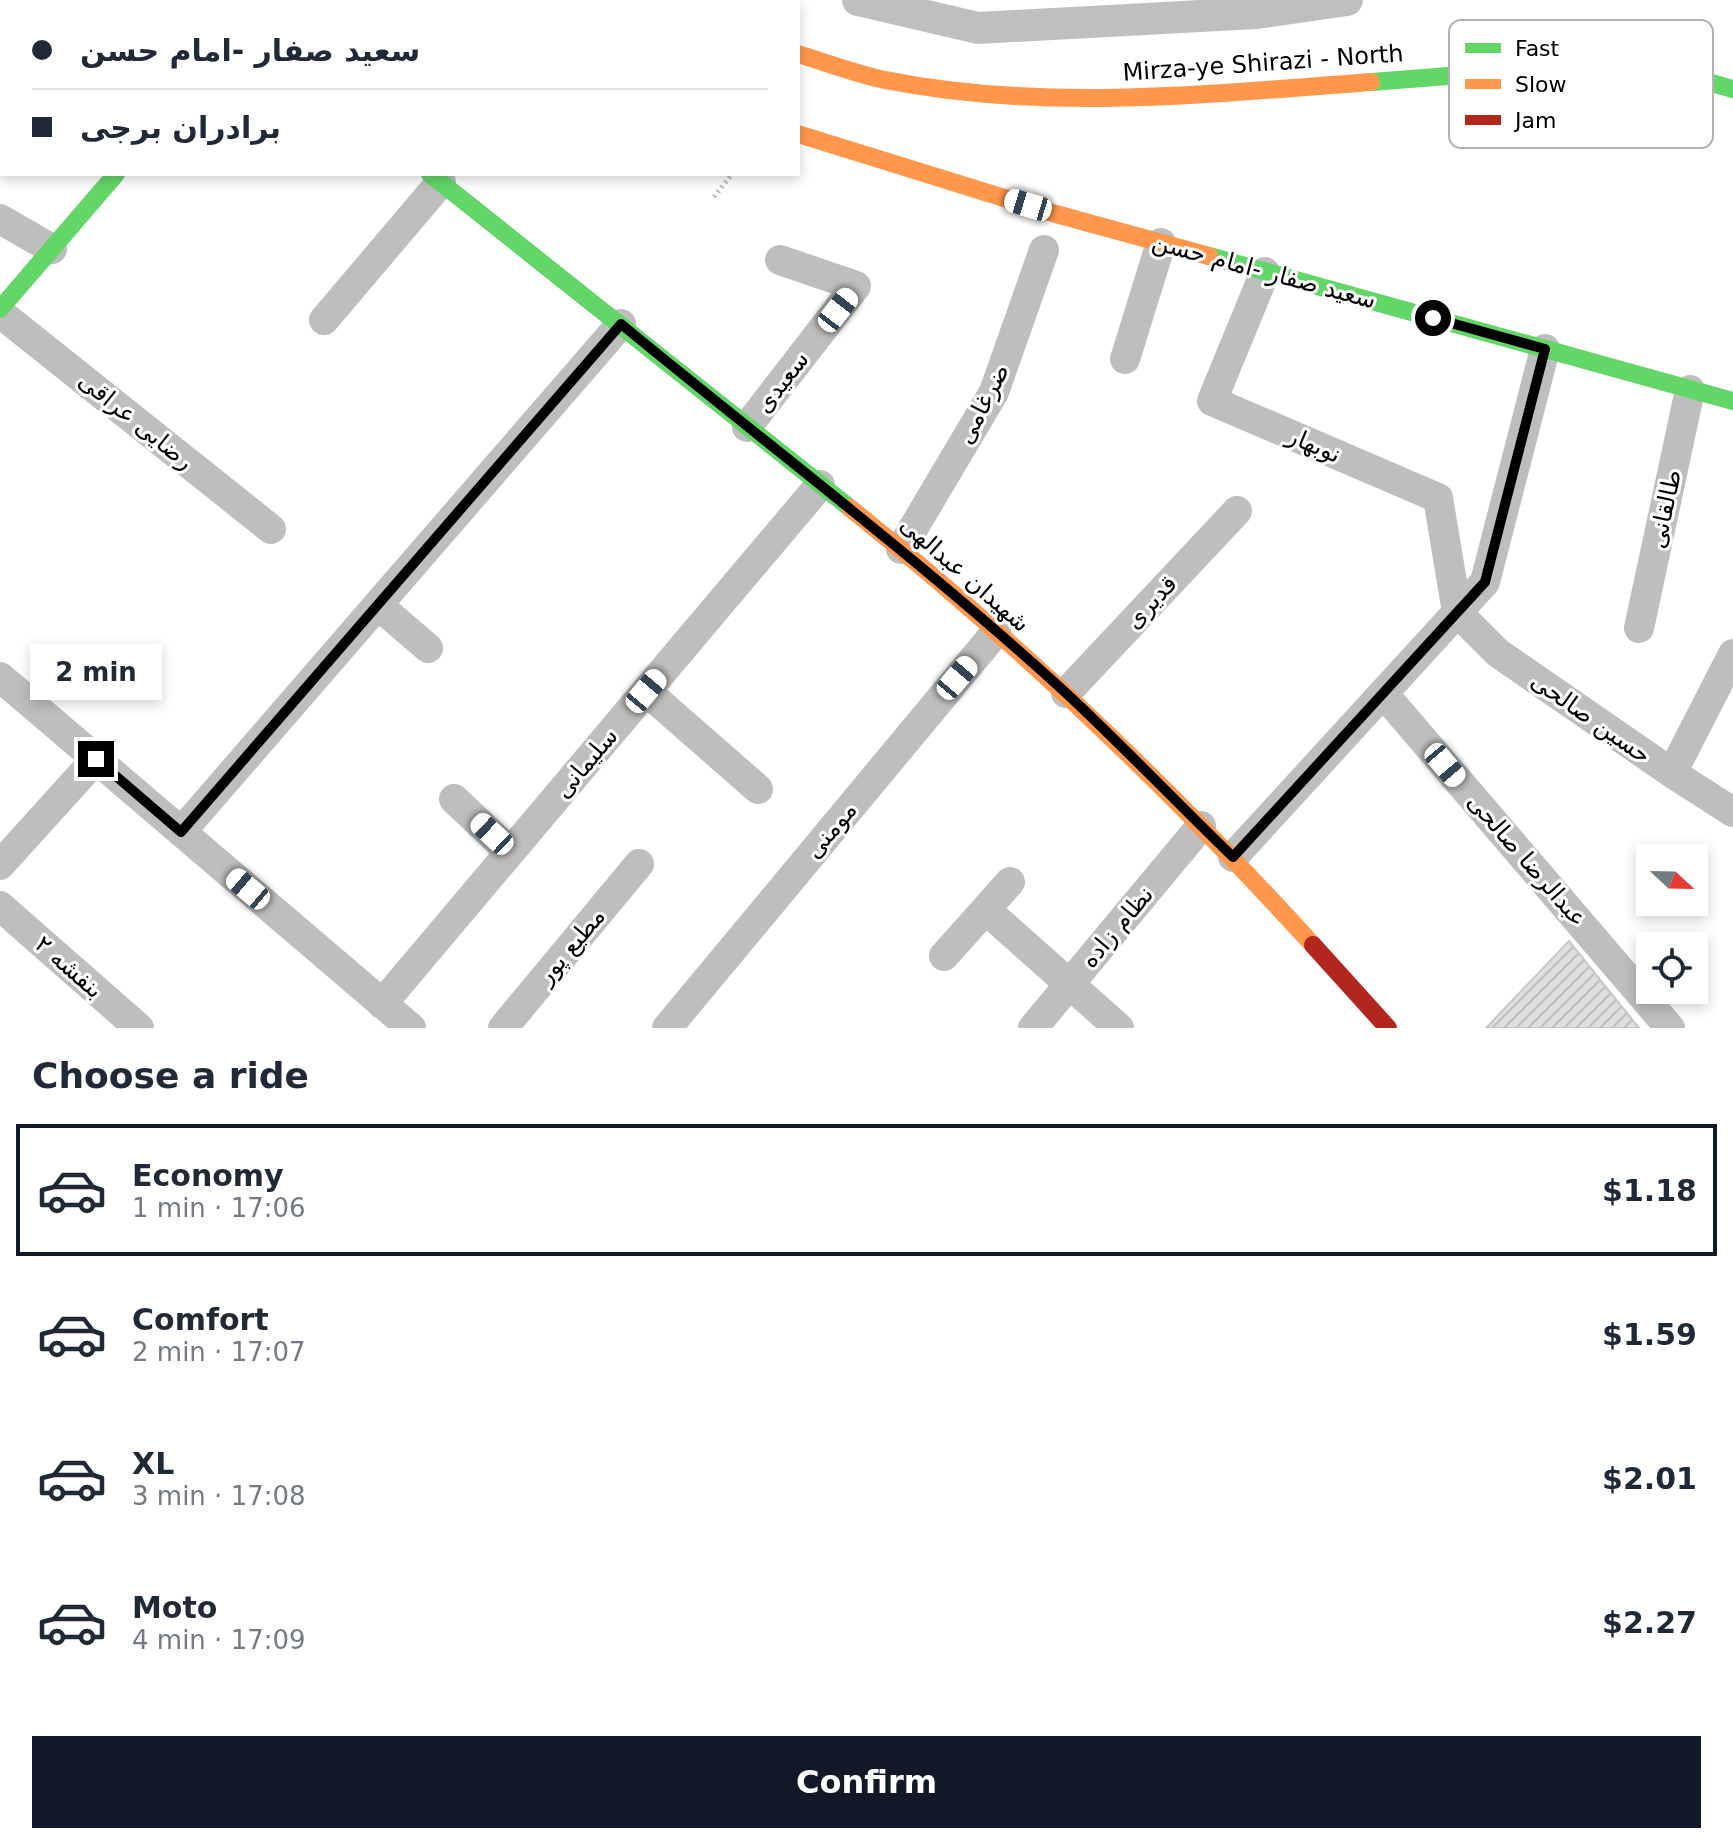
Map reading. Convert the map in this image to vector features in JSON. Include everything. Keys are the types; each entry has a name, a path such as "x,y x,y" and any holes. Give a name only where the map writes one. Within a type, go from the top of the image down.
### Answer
{"street":[{"name":"Mirza-ye Shirazi - North","path":"800,55 884,80 1019,98 1155,98 1449,76"},
{"name":"Mirza-ye Shirazi - North","path":"1713,83 1733,89"},
{"name":"سعید صفار -امام حسن","path":"800,135 1056,214 1733,401"},
{"path":"0,311 114,176"},
{"path":"324,320 436,178"},
{"name":"شهیدان عبدالهی","path":"436,178 901,549 1066,693 1233,857 1388,1028"},
{"path":"0,219 52,249"},
{"path":"1125,359 1161,243"},
{"name":"ضرغامی","path":"901,549 994,392 1044,250"},
{"name":"سعیدی","path":"747,427 856,286 780,260"},
{"name":"نوبهار","path":"1265,272 1212,401 1438,498 1457,612"},
{"name":"رضایی عراقی","path":"0,311 271,529"},
{"path":"181,832 621,324"},
{"path":"1233,857 1485,582 1545,349"},
{"name":"طالقانی","path":"1639,628 1690,390"},
{"name":"سلیمانی","path":"382,1004 820,485"},
{"name":"قدیری","path":"1066,693 1237,511"},
{"path":"378,605 428,648"},
{"name":"حسین صالحی","path":"1457,612 1498,653 1733,812"},
{"name":"مومنی","path":"667,1028 996,632"},
{"path":"1672,773 1733,654"},
{"path":"0,677 411,1028"},
{"path":"646,691 758,789"},
{"name":"عبدالرضا صالحی","path":"1383,693 1670,1028"},
{"path":"0,865 96,759"},
{"path":"454,799 510,852"},
{"name":"نظام زاده","path":"1033,1028 1201,826"},
{"name":"مطیع پور","path":"503,1028 639,864"},
{"path":"944,956 1010,882"},
{"name":"بنفشه ۲","path":"0,906 139,1028"},
{"path":"986,910 1119,1028"}],"path":[{"path":"714,197 730,176"}],"building":[{"path":"1569,941 1639,1028 1486,1028"}],"waterway":[{"path":"858,0 978,28 1256,13 1347,0"}],"traffic: fast":[{"path":"1371,82 1449,76"},
{"path":"1713,83 1733,89"},
{"path":"0,309 114,176"},
{"path":"433,176 850,508"},
{"path":"1209,256 1733,401"}],"traffic: slow":[{"path":"800,55 885,80 1006,96 1128,98 1371,82"},
{"path":"800,135 1056,214 1209,256"},
{"path":"850,508 1032,663 1204,829 1313,945"}],"traffic: jam":[{"path":"1313,945 1388,1028"}],"route":[{"path":"96,759 181,832 621,324 901,549 1066,693 1233,857 1485,582 1533,385 1545,349 1433,318"}]}
